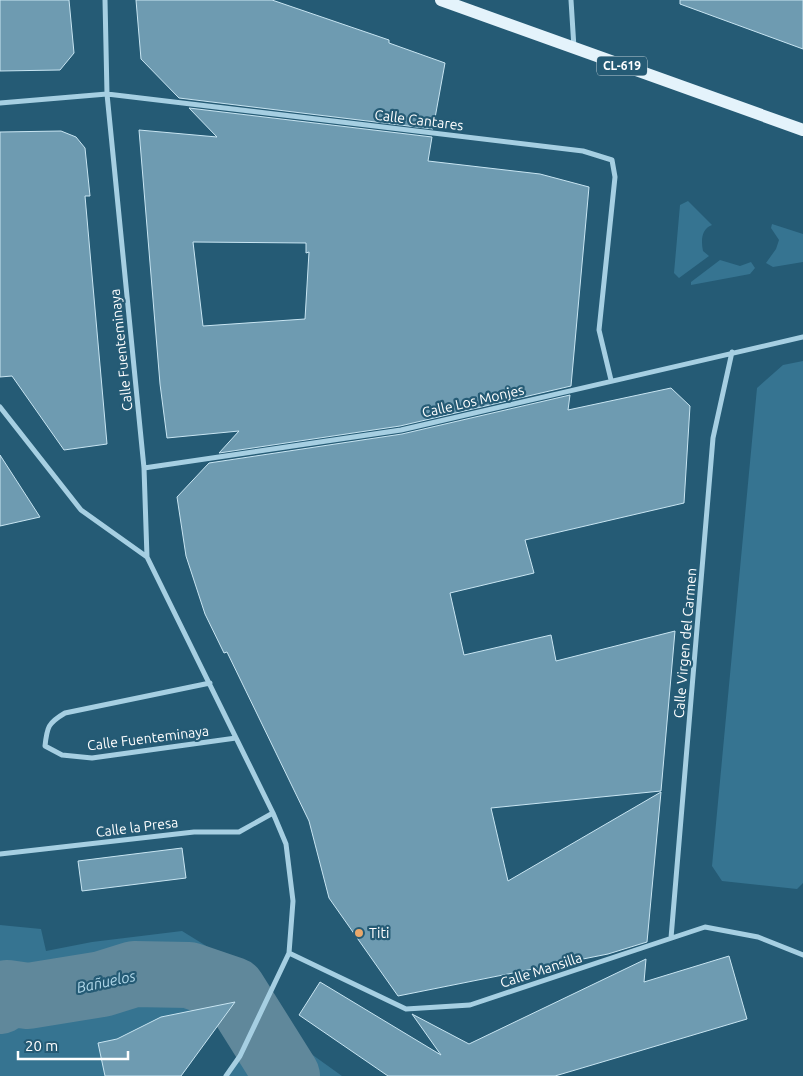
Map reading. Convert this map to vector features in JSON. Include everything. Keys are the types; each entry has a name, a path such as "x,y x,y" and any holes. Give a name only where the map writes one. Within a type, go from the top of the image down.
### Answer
{"main road":[{"name":"CL-619","path":"441,0 803,130"}],"street":[{"name":"Calle Fuenteminaya","path":"106,0 107,94 144,468 147,557 286,844 293,901 290,953 240,1056 226,1076"},
{"path":"571,0 574,48"},
{"name":"Calle Cantares","path":"0,103 107,94 582,150 612,160 615,177 599,330 611,380"},
{"name":"Calle Los Monjes","path":"144,468 401,430 732,352 803,338"},
{"name":"Calle Virgen del Carmen","path":"671,938 713,438 732,352"},
{"path":"0,407 80,510 147,557"},
{"name":"Calle Fuenteminaya","path":"210,684 65,712 51,721 46,730 45,746 62,755 92,758 236,738"},
{"name":"Calle la Presa","path":"0,854 194,832 239,832 273,814"},
{"name":"Calle Mansilla","path":"290,953 406,1009 470,1005 705,928 758,936 803,955"}],"shaded area":[{"path":"688,201 712,225 706,229 702,239 703,251 709,256 679,278 674,273 680,205"},
{"path":"772,224 803,234 803,262 773,267 766,263 776,249 779,240 771,228"},
{"path":"720,260 740,266 751,262 755,268 750,274 691,285 691,282"},
{"path":"803,361 803,883 797,889 722,881 712,866 757,388 783,365"},
{"path":"0,925 41,929 46,951 92,942 182,931 242,968 220,1005 161,1017 117,1039 98,1043 105,1076 0,1076"},
{"path":"254,1027 282,1033 342,1076 226,1076"}],"building":[{"path":"0,0 69,0 74,53 60,70 0,71"},
{"path":"136,0 272,0 389,40 389,43 445,63 433,129 179,98 141,59"},
{"path":"680,0 803,0 803,49 680,4"},
{"path":"189,108 432,137 428,161 540,174 589,187 571,386 400,426 219,453 239,431 167,438 160,384 139,130 217,137","holes":["193,242 306,243 306,253 309,252 305,319 203,326"]},
{"path":"61,131 76,137 85,148 90,196 85,196 107,444 64,450 12,376 0,377 0,132"},
{"path":"671,388 690,406 684,503 525,540 534,573 450,593 464,655 551,635 556,661 675,631 661,791 491,808 508,881 661,792 647,942 608,954 398,996 329,898 309,821 227,652 224,653 205,614 186,556 177,497 209,463 402,434 570,395 568,410"},
{"path":"0,455 40,517 0,526"},
{"path":"182,848 186,878 82,891 78,861"},
{"path":"729,956 747,1019 555,1076 388,1076 299,1015 320,982 441,1055 412,1014 469,1044 646,959 644,982"},
{"path":"235,1002 181,1076 105,1076 98,1043 117,1039 161,1017"}],"waterway":[{"name":"Bañuelos","path":"0,1001 7,993 28,996 102,984 134,974 189,975 233,990 287,1076"}],"place":[{"name":"Titi","path":"359,933"}]}
